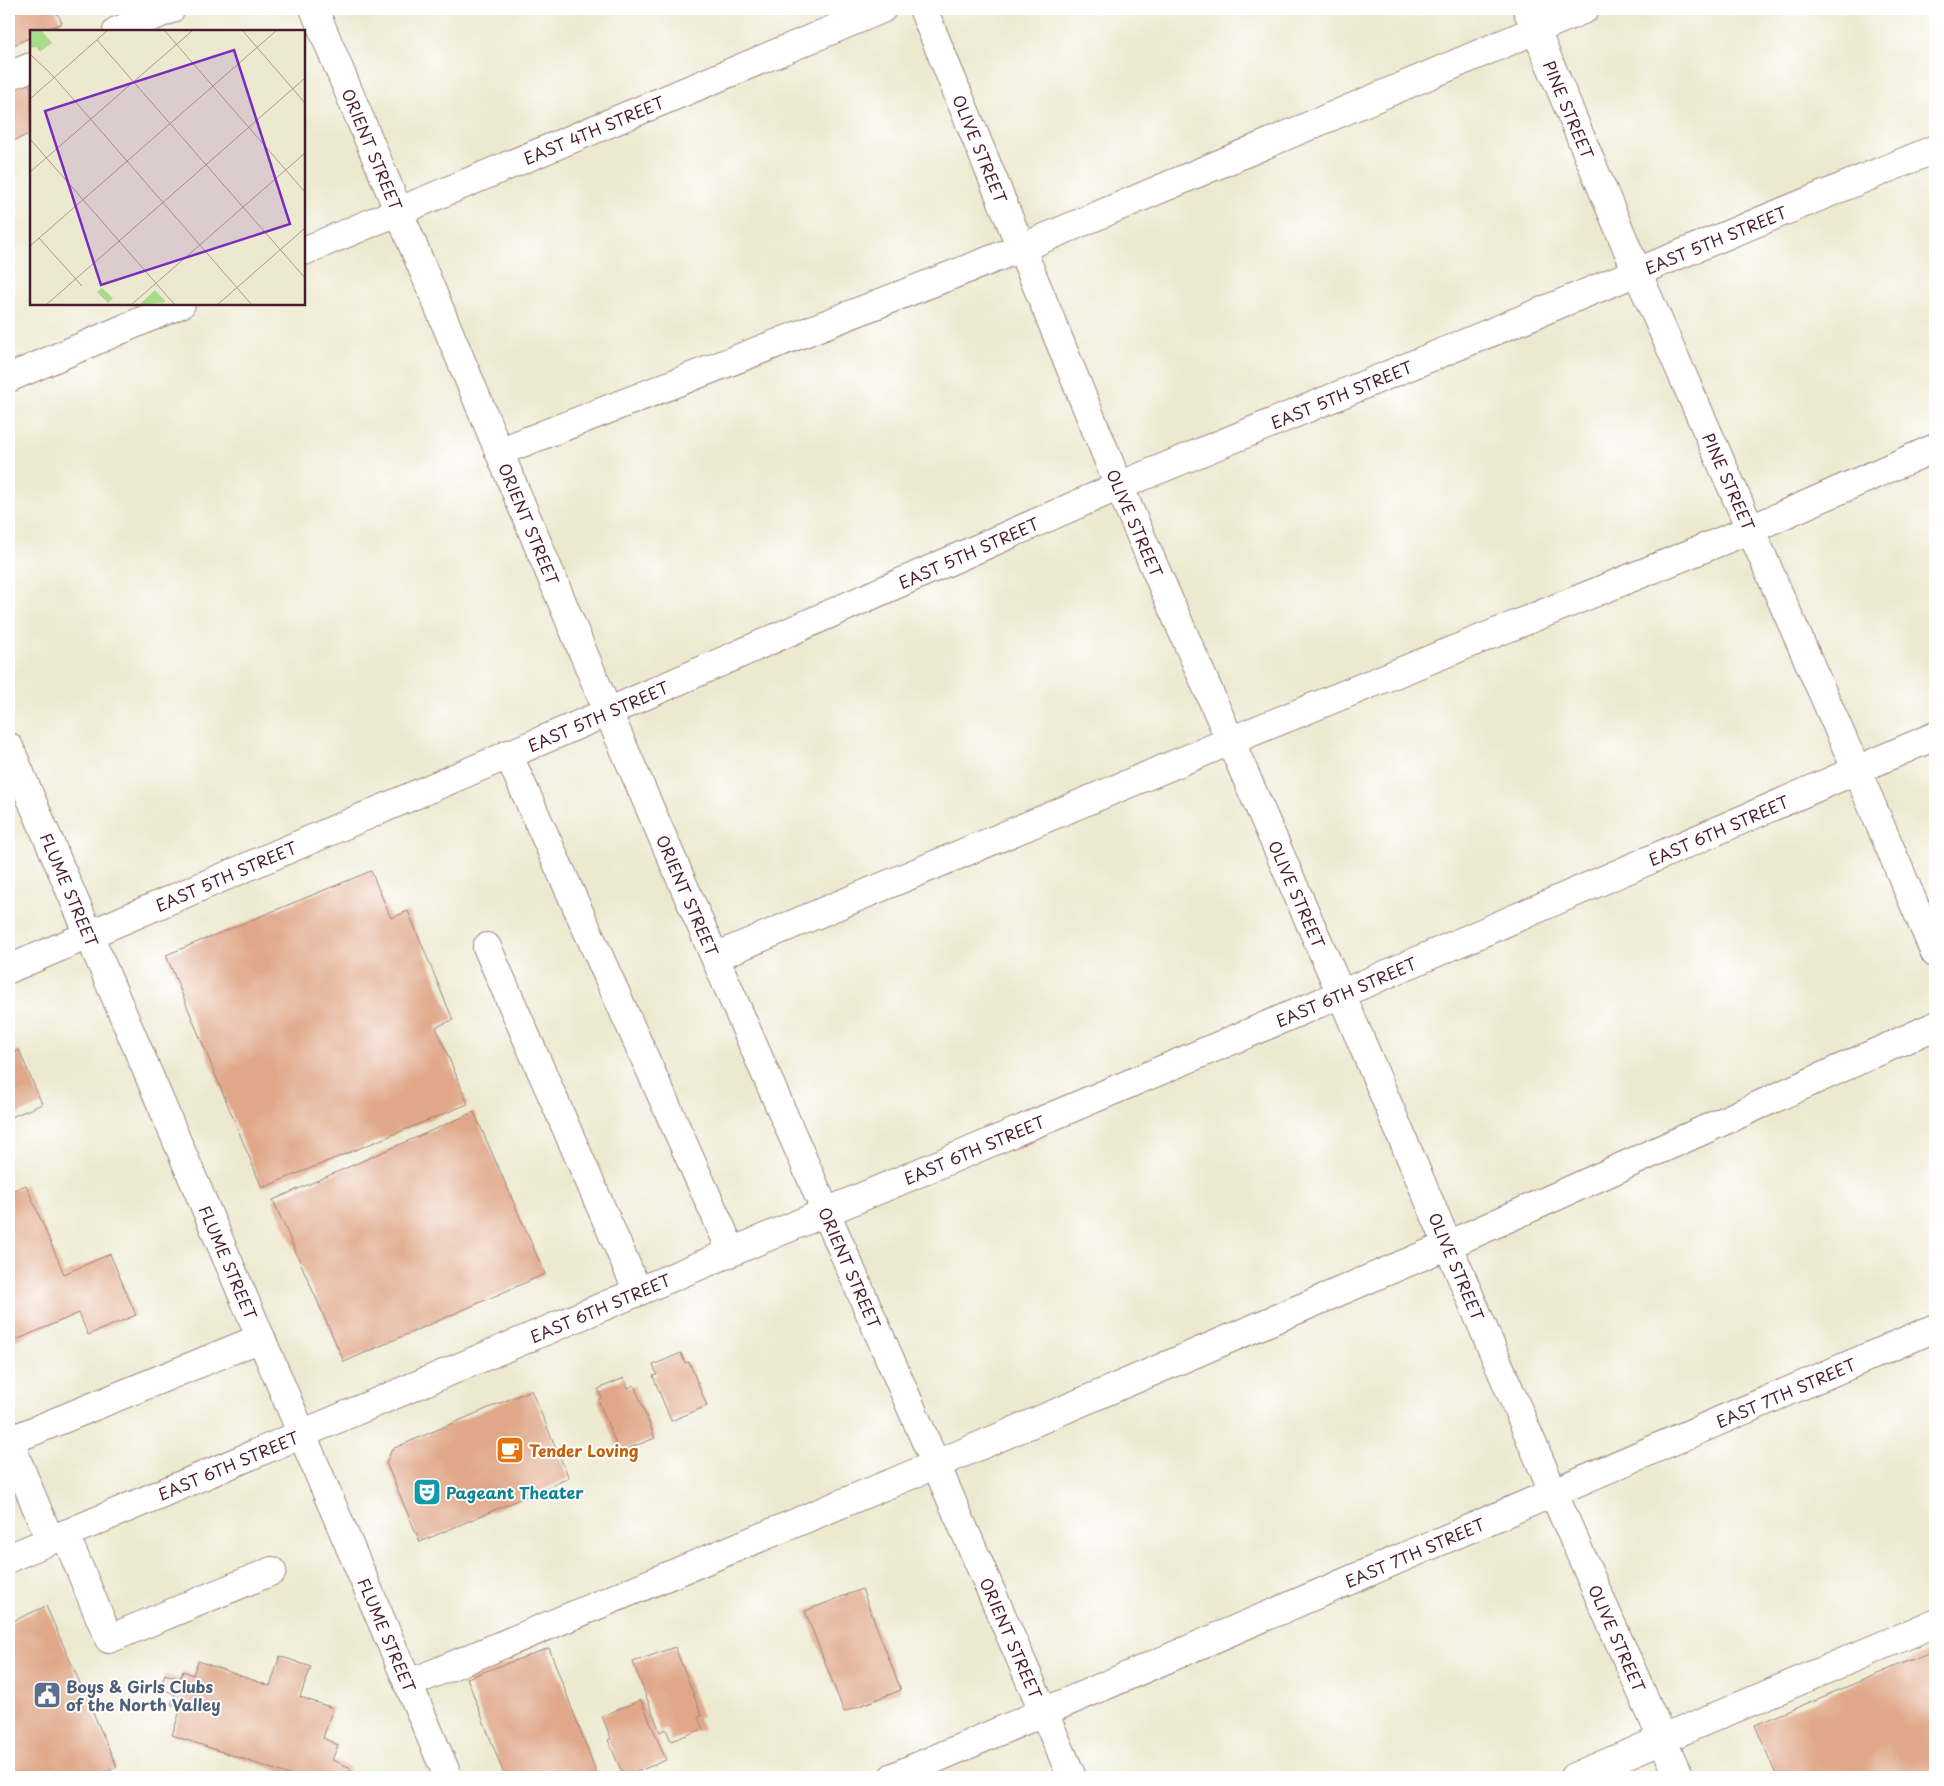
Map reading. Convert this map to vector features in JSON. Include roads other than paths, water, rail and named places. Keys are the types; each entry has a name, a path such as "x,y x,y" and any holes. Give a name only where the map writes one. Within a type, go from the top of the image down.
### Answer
{"street":[{"path":"119,30 170,9"},
{"name":"ORIENT STREET","path":"314,9 608,712 1046,1713 1072,1777"},
{"name":"EAST 4TH STREET","path":"305,251 882,9"},
{"name":"OLIVE STREET","path":"923,9 1119,486 1341,994 1553,1492 1679,1777"},
{"path":"500,452 1021,248 1531,20 1586,9"},
{"name":"PINE STREET","path":"1531,20 1637,272 1935,952"},
{"path":"9,76 30,67"},
{"name":"EAST 5TH STREET","path":"9,969 608,712 1119,486 1935,149"},
{"path":"9,378 179,305"},
{"path":"715,957 1230,741 1751,529 1935,448"},
{"name":"EAST 6TH STREET","path":"9,1558 1341,994 1935,736"},
{"name":"FLUME STREET","path":"9,747 448,1777"},
{"path":"508,754 732,1252"},
{"path":"487,947 638,1292"},
{"path":"408,1684 937,1464 1448,1245 1935,1026"},
{"name":"EAST 7TH STREET","path":"893,1777 1046,1713 1935,1328"},
{"path":"261,1338 9,1442 109,1639 272,1571"},
{"path":"1574,1777 1935,1623"}],"place":[{"name":"Tender Loving","path":"510,1450"},
{"name":"Pageant Theater","path":"427,1492"},
{"name":"Boys & Girls Clubs of the North Valley","path":"47,1695"}]}
